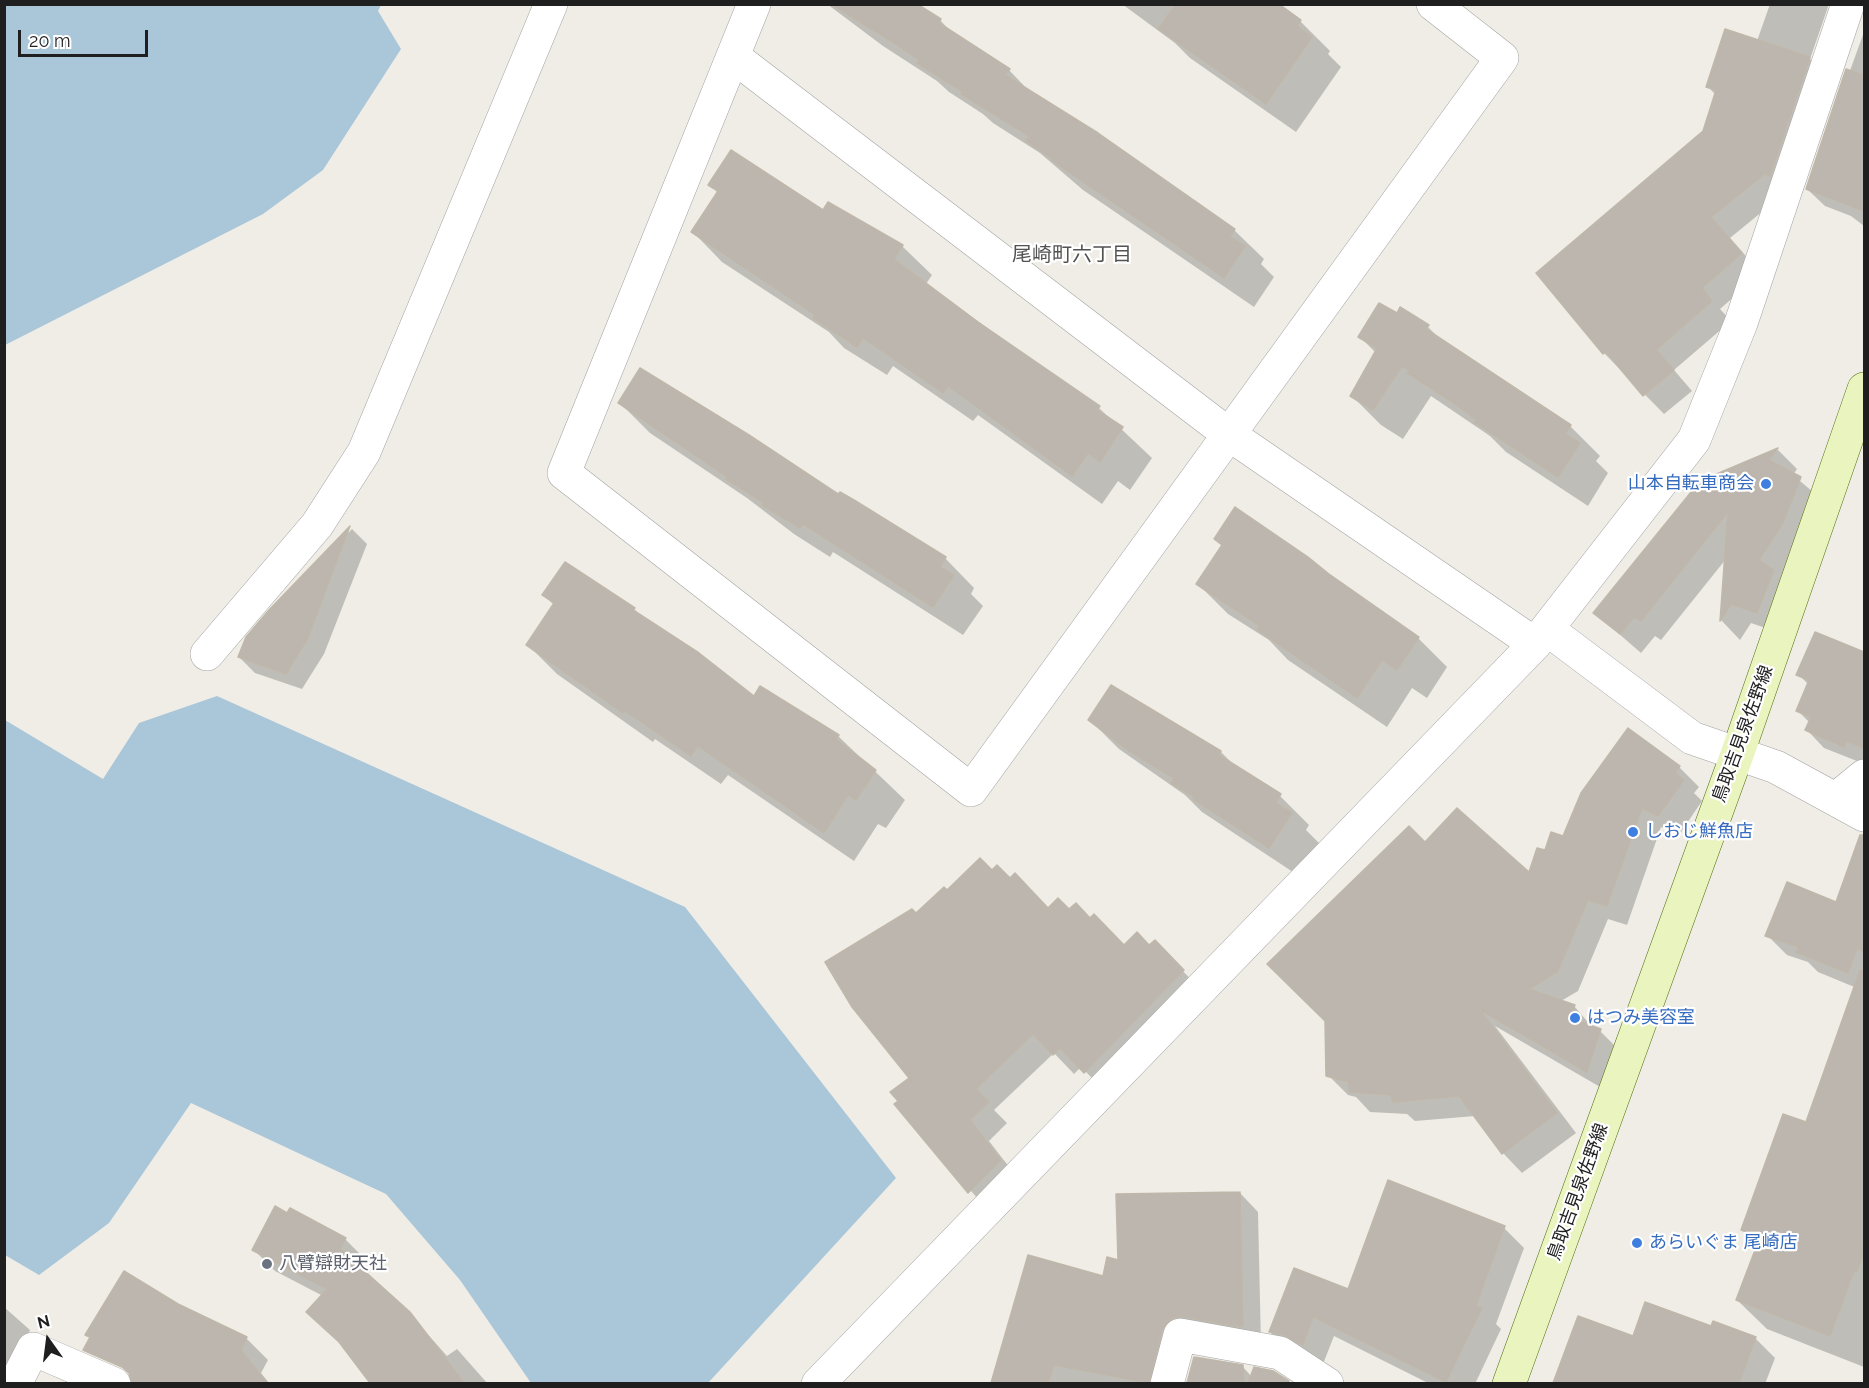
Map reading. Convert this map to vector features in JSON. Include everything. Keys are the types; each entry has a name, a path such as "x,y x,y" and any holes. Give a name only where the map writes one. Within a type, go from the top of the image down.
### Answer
{"main road":[{"name":"鳥取吉見泉佐野線","path":"1509,1383 1738,752 1864,389"}],"street":[{"path":"207,654 317,525 364,452 551,4"},
{"path":"754,4 564,473 971,790 1227,434 1502,58 1433,4"},
{"path":"818,1383 1541,637 1694,440 1741,322 1848,4"},
{"path":"734,57 1227,434 1541,637 1692,738 1776,767 1864,815"},
{"path":"1836,799 1864,776"},
{"path":"1167,1383 1180,1335 1280,1353 1327,1383"},
{"path":"15,1383 33,1349 114,1383"}],"water":[{"path":"5,4 381,5 378,11 401,49 323,170 263,214 5,345"},
{"path":"217,696 685,907 896,1178 708,1383 531,1383 460,1280 386,1194 191,1103 109,1223 39,1275 5,1255 5,720 103,779 139,723"}],"building":[{"path":"831,4 917,4 941,19 939,23 1010,69 1005,75 1098,133 1235,229 1230,237 1245,246 1224,278 1051,160 1026,141 1029,136 961,94 963,92 917,63 919,60"},
{"path":"1176,4 1279,4 1301,20 1297,26 1312,37 1266,104 1158,29"},
{"path":"1725,29 1810,57 1770,176 1765,174 1711,217 1742,253 1702,288 1712,301 1656,350 1674,370 1643,396 1606,352 1603,354 1536,273 1703,131 1716,90 1706,87"},
{"path":"1846,69 1864,75 1864,211 1806,189"},
{"path":"731,150 823,210 828,202 903,245 894,259 978,322 1100,406 1097,410 1123,427 1100,462 1088,453 1072,476 948,386 943,393 863,338 857,347 813,318 815,315 691,232 718,191 708,185"},
{"path":"1379,303 1397,313 1400,307 1429,325 1426,329 1571,425 1565,434 1580,443 1558,477 1474,422 1476,420 1407,373 1409,370 1402,366 1373,410 1350,396 1377,348 1358,337"},
{"path":"640,368 749,435 838,494 840,492 854,500 946,557 940,567 954,575 933,607 803,524 800,528 762,505 764,503 618,403"},
{"path":"1778,448 1769,460 1801,477 1783,523 1759,560 1774,570 1757,613 1731,604 1720,621 1728,512 1641,621 1634,617 1620,634 1593,613 1700,481"},
{"path":"1235,507 1419,637 1397,670 1382,660 1357,698 1257,630 1260,626 1196,584 1222,545 1214,539"},
{"path":"350,526 308,638 286,674 238,657 246,637 269,610"},
{"path":"565,562 699,653 754,696 760,686 839,735 836,739 876,770 856,800 848,795 824,833 698,746 691,756 625,711 623,713 526,645 554,603 542,595"},
{"path":"1815,632 1864,652 1864,748 1847,741 1844,747 1805,730 1811,717 1796,711 1809,680 1796,675"},
{"path":"1111,685 1221,751 1219,755 1281,794 1276,803 1292,813 1269,848 1193,799 1194,797 1171,783 1174,778 1129,751 1088,720"},
{"path":"1628,728 1680,766 1675,773 1684,780 1658,816 1642,808 1607,906 1588,900 1558,971 1529,989 1575,1005 1570,1018 1601,1029 1587,1072 1480,1010 1557,1113 1502,1154 1459,1096 1393,1102 1391,1095 1349,1092 1349,1082 1326,1076 1325,1021 1267,964 1409,826 1425,842 1457,808 1529,872 1537,848 1545,850 1551,832 1563,836 1581,793"},
{"path":"1860,835 1864,835 1864,952 1857,948 1848,973 1796,952 1799,947 1765,936 1787,882 1836,902"},
{"path":"980,858 992,870 997,865 1010,878 1015,873 1048,908 1058,898 1069,909 1076,903 1090,918 1094,914 1124,945 1137,932 1149,945 1155,940 1184,970 1084,1073 1060,1048 1053,1055 1033,1034 976,1089 989,1102 970,1120 1001,1160 968,1193 894,1104 898,1101 890,1092 909,1078 852,1007 825,962 912,909 916,913 944,887 947,890"},
{"path":"1860,970 1864,971 1864,1252 1857,1272 1854,1271 1830,1336 1736,1300 1760,1237 1741,1230 1783,1114 1806,1122"},
{"path":"1388,1180 1505,1226 1476,1306 1482,1308 1446,1382 1313,1317 1303,1345 1284,1335 1269,1332 1294,1268 1348,1289"},
{"path":"1240,1192 1243,1327 1174,1317 1162,1330 1149,1383 1054,1365 1048,1383 991,1383 1028,1255 1103,1276 1107,1257 1118,1260 1116,1194"},
{"path":"275,1206 287,1213 290,1208 346,1238 340,1249 410,1312 464,1383 370,1383 339,1342 306,1312 327,1289 252,1250"},
{"path":"124,1271 178,1304 247,1337 241,1350 267,1383 132,1383 129,1373 122,1367 83,1350 90,1337 85,1335"},
{"path":"1645,1302 1711,1326 1713,1321 1756,1337 1739,1383 1553,1383 1578,1316 1633,1336"},
{"path":"1194,1357 1243,1365 1244,1383 1187,1383"},
{"path":"1254,1367 1273,1371 1289,1381 1288,1383 1248,1383"}],"place":[{"name":"山本自転車商会","path":"1766,484"},
{"name":"しおじ鮮魚店","path":"1633,832"},
{"name":"はつみ美容室","path":"1575,1018"},
{"name":"あらいぐま 尾崎店","path":"1637,1243"},
{"name":"八臂辯財天社","path":"267,1264"}],"district":[{"name":"尾崎町六丁目","path":"1072,255"}]}
